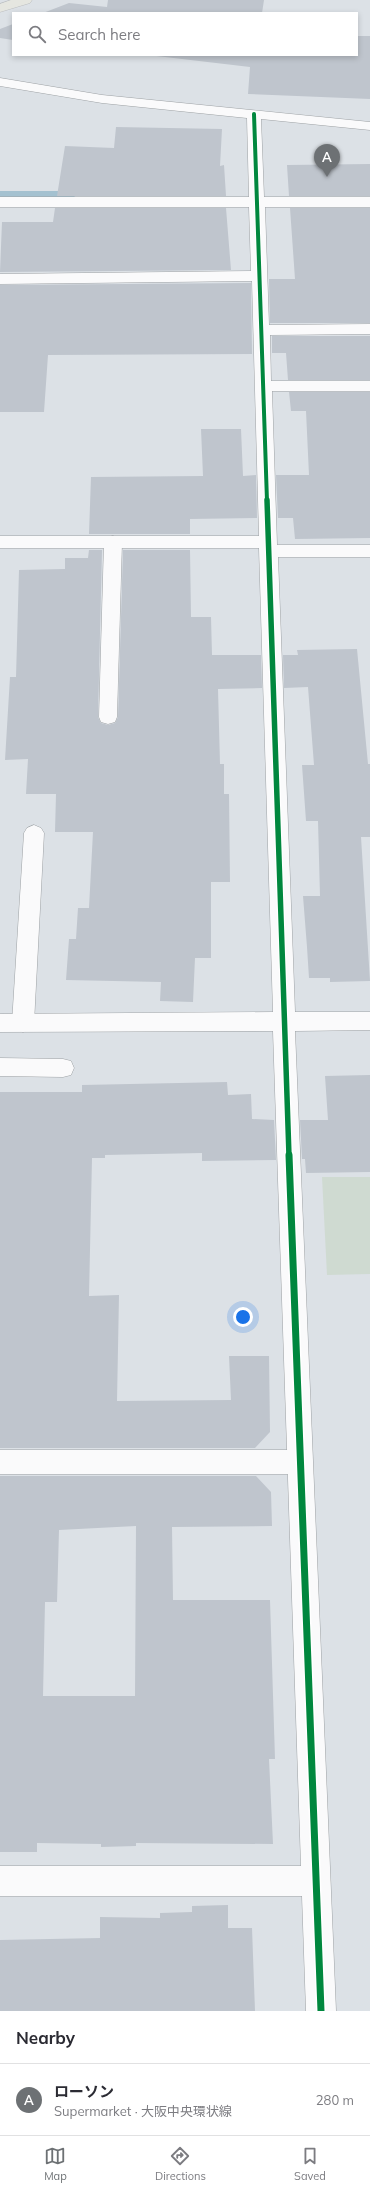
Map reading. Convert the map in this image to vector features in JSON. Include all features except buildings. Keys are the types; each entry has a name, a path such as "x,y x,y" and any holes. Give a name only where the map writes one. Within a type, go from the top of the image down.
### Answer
{"main road":[{"path":"0,8 25,0"}],"street":[{"path":"0,82 102,99 370,126"},
{"path":"254,114 255,202 321,2011"},
{"path":"0,202 370,202"},
{"path":"0,279 258,276"},
{"path":"260,330 370,329"},
{"path":"262,386 370,386"},
{"path":"0,542 113,542 370,551"},
{"path":"0,1023 370,1022"},
{"path":"0,1881 316,1881"}],"lane":[{"path":"108,717 113,542"},
{"path":"23,1023 34,833"},
{"path":"0,1067 63,1068"},
{"path":"0,1462 300,1462"}],"shaded area":[{"path":"322,1177 370,1177 370,1274 327,1275"}],"waterway":[{"path":"0,194 74,194"}],"cycle path":[{"path":"254,114 284,1022 321,2011"}],"place":[{"name":"ローソン","path":"327,177"}]}
